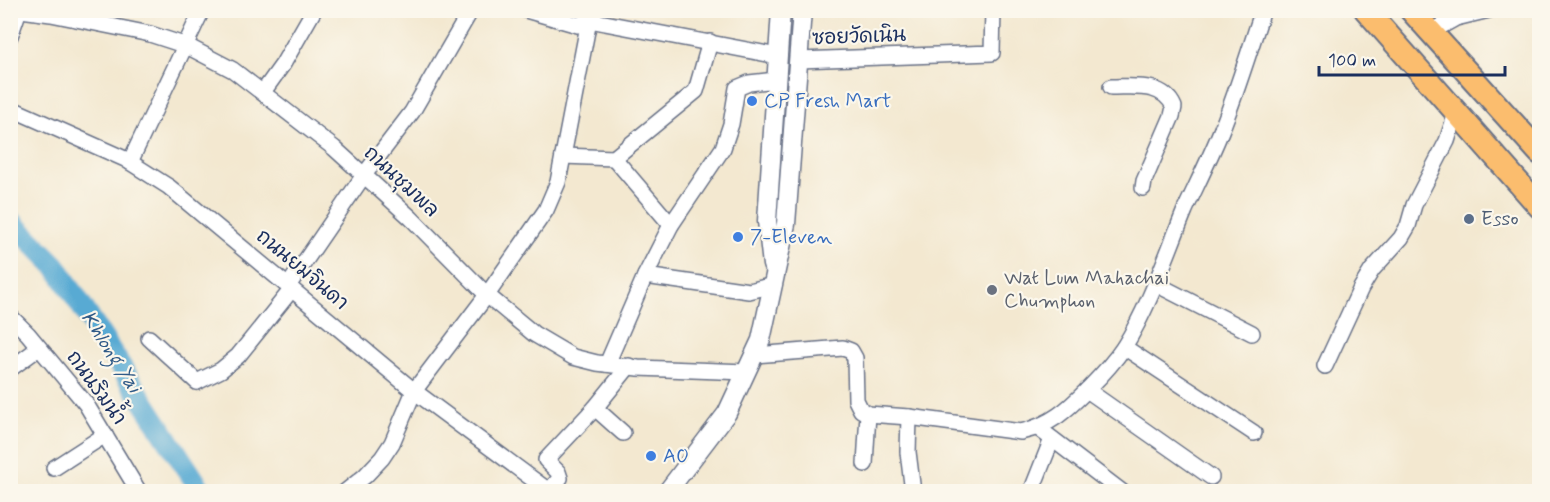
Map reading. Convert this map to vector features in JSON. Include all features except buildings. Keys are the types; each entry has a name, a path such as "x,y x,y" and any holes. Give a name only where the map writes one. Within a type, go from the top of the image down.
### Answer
{"main road":[{"path":"1366,10 1539,207"},
{"path":"1411,10 1539,153"}],"street":[{"path":"10,36 20,10"},
{"name":"ถนนชุมพล","path":"20,10 139,31 187,46 233,70 326,141 411,218 487,296 534,334 573,357 629,366 747,372"},
{"path":"130,162 187,46 202,10"},
{"path":"263,92 283,64 314,10"},
{"path":"149,339 197,382 221,370 238,356 290,288 363,175 419,102 471,10"},
{"path":"526,10 578,25 590,15"},
{"path":"774,285 767,220 781,10"},
{"path":"667,492 727,413 761,340 786,224 802,10"},
{"name":"ซอยวัดเนิน","path":"799,60 992,53 993,10"},
{"path":"754,355 843,348 851,351 855,358 856,400 861,410 868,414 909,417 1021,432 1038,428 1055,418 1075,403 1124,347 1156,284 1186,208 1221,130 1263,10"},
{"path":"1431,32 1456,18 1489,10"},
{"path":"590,15 778,56"},
{"path":"345,492 382,458 392,443 414,391 487,296 546,210 558,182 590,15"},
{"path":"563,156 614,158 696,92 710,42"},
{"path":"607,364 645,276 671,225 723,148 731,124 737,88 749,83 776,80"},
{"path":"1111,87 1158,90 1165,93 1174,107 1143,188"},
{"name":"ถนนยมจินดา","path":"10,108 130,162 170,187 414,391 549,491"},
{"path":"1325,366 1361,288 1372,270 1401,238 1408,226 1414,205 1447,141 1456,113"},
{"path":"614,158 671,225"},
{"path":"645,276 749,291 774,285"},
{"path":"1156,284 1252,333"},
{"name":"ถนนริมน้ำ","path":"10,316 86,404 139,492"},
{"path":"1124,347 1254,433"},
{"path":"10,369 39,348"},
{"path":"549,491 560,478 558,472 546,460 595,408 629,366"},
{"path":"1087,390 1211,477"},
{"path":"595,408 623,433"},
{"path":"865,464 868,414"},
{"path":"909,417 908,452 913,492"},
{"path":"1038,428 1122,492"},
{"path":"54,468 105,435"},
{"path":"1031,492 1052,439"}],"waterway":[{"name":"Khlong Yai","path":"10,220 55,265 202,492"}],"place":[{"name":"CP Fresh Mart","path":"752,101"},
{"name":"Esso","path":"1469,219"},
{"name":"7-Eleven","path":"738,237"},
{"name":"Wat Lum Mahachai Chumphon","path":"992,290"},
{"name":"AO","path":"651,456"}]}
